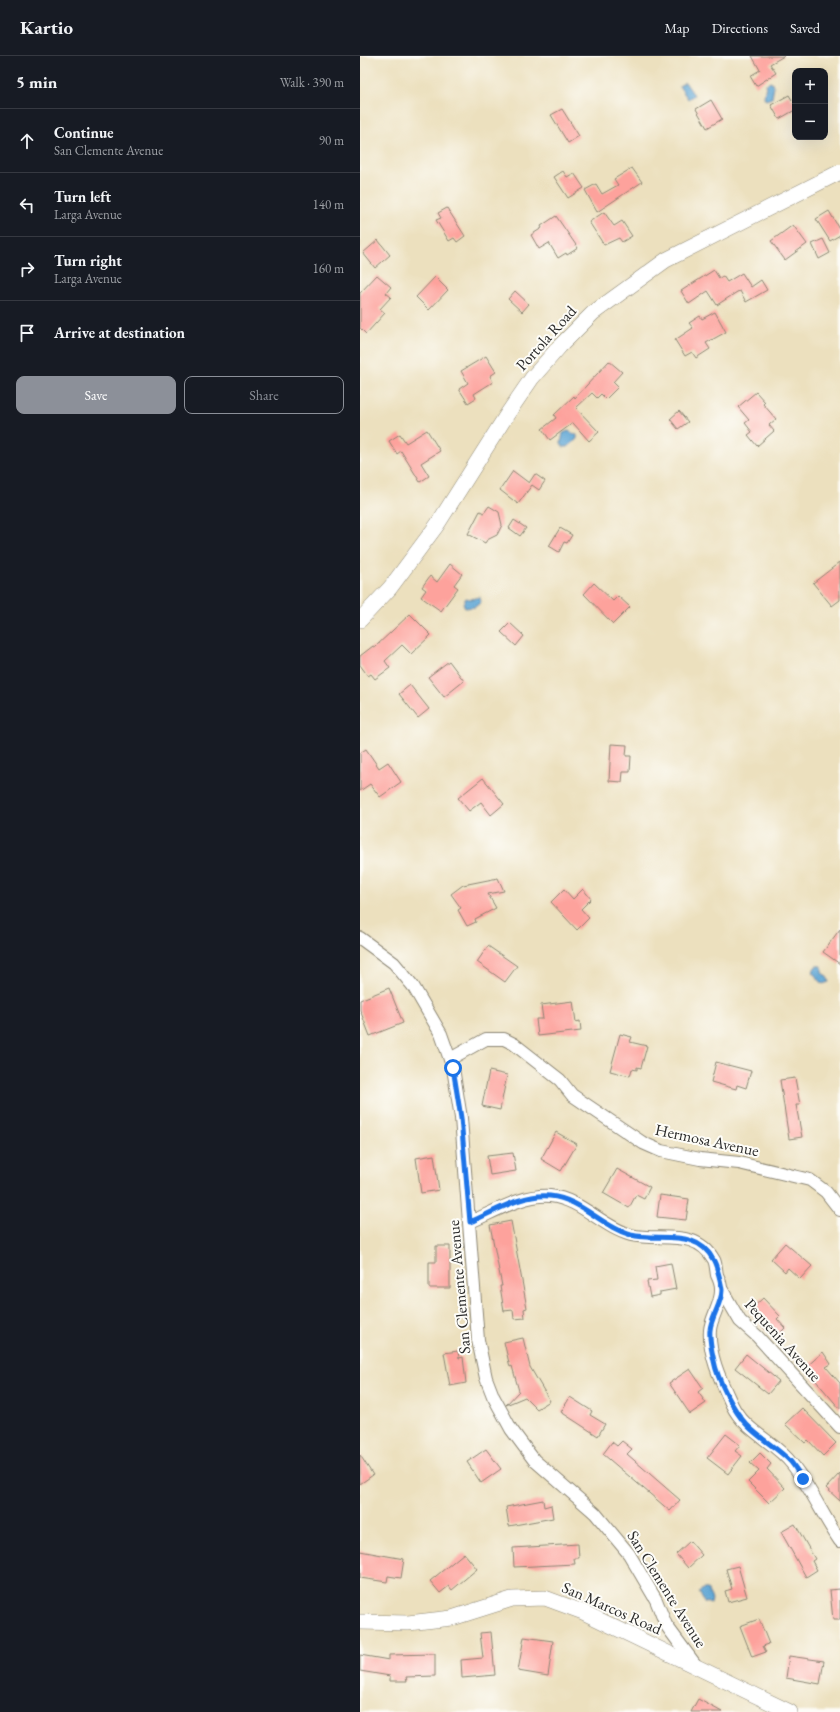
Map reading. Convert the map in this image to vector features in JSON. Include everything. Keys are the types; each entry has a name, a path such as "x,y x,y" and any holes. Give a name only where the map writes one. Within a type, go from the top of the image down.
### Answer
{"street":[{"name":"Portola Road","path":"360,620 390,588 437,525 532,378 560,346 593,313 666,260 840,172"},
{"name":"San Clemente Avenue","path":"360,938 388,958 413,986 441,1034 450,1059 458,1091 470,1222 478,1340 486,1378 501,1413 522,1445 534,1460 594,1513 613,1532 644,1576 666,1625 697,1667"},
{"name":"Hermosa Avenue","path":"450,1059 486,1039 504,1039 514,1044 560,1080 572,1095 643,1143 661,1150 700,1158 739,1163 810,1180 826,1192 840,1210"},
{"name":"Pequenia Avenue","path":"470,1222 519,1201 537,1196 550,1196 574,1204 618,1230 630,1234 638,1236 678,1236 699,1245 714,1260 722,1290 740,1321 757,1336 840,1427"},
{"path":"722,1290 710,1330 710,1336 714,1362 733,1407 747,1425 791,1462 840,1541"},
{"name":"San Marcos Road","path":"360,1622 408,1624 452,1618 512,1598 545,1598 583,1612 790,1712"}],"water":[{"path":"685,82 694,95 688,99 679,86"},
{"path":"771,82 774,86 772,98 766,100 764,97 766,84"},
{"path":"568,431 577,435 577,439 568,447 563,447 561,443 563,433"},
{"path":"480,597 481,602 475,607 465,608 463,603 466,598 471,599"},
{"path":"816,966 822,966 822,973 827,976 829,982 823,984 812,972"},
{"path":"703,1589 707,1589 712,1599 711,1604 704,1602 699,1592"}],"building":[{"path":"752,56 784,56 770,64 776,73 756,86 750,76 760,70"},
{"path":"789,95 792,100 792,112 779,119 771,105"},
{"path":"711,100 722,119 707,128 696,109"},
{"path":"562,109 579,136 568,143 551,115"},
{"path":"632,168 642,182 597,212 585,190 596,184 602,194 618,185 614,179"},
{"path":"563,171 567,177 574,173 584,188 568,198 554,177"},
{"path":"447,208 465,236 457,242 454,238 449,241 436,220 441,218 438,213"},
{"path":"829,211 840,230 840,235 830,241 816,219"},
{"path":"604,212 614,226 622,221 632,236 622,242 619,238 604,245 589,222"},
{"path":"556,216 578,248 567,255 566,253 558,258 549,243 539,249 531,235"},
{"path":"793,225 807,244 785,260 771,241"},
{"path":"823,239 830,253 819,259 812,244"},
{"path":"378,240 390,255 375,268 363,253"},
{"path":"714,270 719,278 723,276 727,282 742,273 751,287 761,280 767,290 746,302 740,291 717,305 708,291 689,304 681,291"},
{"path":"377,275 391,287 386,293 391,297 380,309 385,313 366,334 360,328 360,293"},
{"path":"435,277 448,290 429,310 416,297"},
{"path":"515,291 529,304 522,312 508,299"},
{"path":"715,312 726,332 706,343 710,349 696,358 692,352 685,356 675,340 693,328 689,323 700,316 702,319"},
{"path":"486,356 496,372 490,376 493,382 474,394 476,398 468,403 459,389 468,383 461,371"},
{"path":"609,361 622,372 613,382 618,387 606,399 601,394 597,398 592,393 576,408 599,432 589,441 573,423 550,440 542,429 556,418 554,415 574,396 575,398"},
{"path":"756,392 765,402 763,404 776,419 769,425 774,431 757,446 748,435 752,432 745,423 749,420 738,407"},
{"path":"679,411 688,422 678,429 670,419"},
{"path":"427,430 440,451 421,463 429,476 420,482 401,451 397,454 389,441 400,434 406,443"},
{"path":"513,471 529,483 535,474 545,481 539,490 532,485 518,504 500,490"},
{"path":"489,506 499,512 502,525 497,535 487,540 485,543 468,534 480,511 484,513"},
{"path":"514,520 526,528 520,536 509,528"},
{"path":"560,528 572,535 567,543 564,542 559,552 549,546"},
{"path":"840,562 840,600 832,606 813,583"},
{"path":"450,564 462,574 454,585 458,588 441,611 421,597 426,590 422,587 430,576 437,582"},
{"path":"594,583 613,601 618,596 630,607 613,624 584,594"},
{"path":"410,614 431,635 411,654 402,645 385,661 390,668 375,679 371,674 368,676 360,665 360,656 373,646 375,647"},
{"path":"510,623 524,636 516,646 501,632"},
{"path":"449,661 464,681 444,697 428,677"},
{"path":"410,685 429,709 418,718 399,694"},
{"path":"611,744 627,745 626,756 631,756 630,772 623,772 622,782 609,781"},
{"path":"366,749 379,768 388,762 401,782 380,797 370,784 360,791 360,753"},
{"path":"483,778 504,804 491,815 481,802 469,811 458,798"},
{"path":"498,878 504,891 488,894 496,908 475,919 476,922 467,926 458,910 461,908 451,894 463,885"},
{"path":"564,889 573,899 583,889 591,899 581,909 589,918 577,930 551,902"},
{"path":"840,929 840,964 823,952"},
{"path":"488,946 517,966 505,982 477,962"},
{"path":"389,988 403,1023 370,1036 360,1010 360,1000"},
{"path":"573,1001 576,1022 580,1021 581,1031 538,1036 536,1019 543,1019 541,1005"},
{"path":"620,1034 632,1037 630,1042 647,1046 641,1068 637,1067 637,1070 632,1069 630,1076 610,1071"},
{"path":"716,1062 751,1071 746,1088 737,1085 736,1089 711,1082"},
{"path":"489,1071 507,1075 500,1110 482,1106"},
{"path":"795,1078 800,1105 796,1105 802,1137 789,1139 780,1080"},
{"path":"556,1132 577,1144 561,1171 541,1159"},
{"path":"513,1153 516,1171 490,1175 487,1156"},
{"path":"434,1155 439,1190 421,1193 416,1158"},
{"path":"617,1169 650,1187 644,1199 636,1195 629,1208 603,1193"},
{"path":"660,1195 689,1199 686,1220 657,1217"},
{"path":"511,1221 527,1308 524,1309 525,1318 514,1319 513,1310 504,1311 500,1286 502,1286 490,1225"},
{"path":"785,1243 812,1266 800,1279 788,1268 785,1272 771,1259"},
{"path":"436,1246 450,1246 450,1288 429,1288 429,1262 436,1262"},
{"path":"671,1263 676,1289 660,1292 660,1295 650,1297 647,1281 657,1280 655,1266"},
{"path":"763,1298 780,1316 777,1319 785,1328 774,1339 749,1311"},
{"path":"523,1338 530,1367 550,1401 537,1409 525,1397 506,1405 519,1391 512,1366 510,1367 504,1342"},
{"path":"458,1351 459,1358 463,1357 466,1383 450,1386 444,1353"},
{"path":"823,1352 831,1364 826,1367 840,1383 840,1409 805,1368"},
{"path":"746,1354 779,1381 768,1394 735,1368"},
{"path":"690,1369 703,1388 698,1392 706,1403 690,1414 669,1383"},
{"path":"570,1397 592,1411 590,1415 605,1424 598,1436 561,1412"},
{"path":"802,1408 836,1443 823,1456 808,1440 805,1443 785,1424"},
{"path":"726,1434 740,1445 735,1451 742,1456 728,1474 707,1458"},
{"path":"622,1441 632,1449 627,1454 680,1500 670,1511 603,1454 612,1442 617,1446"},
{"path":"486,1449 501,1469 481,1483 467,1462"},
{"path":"760,1453 771,1464 767,1469 785,1488 769,1503 748,1482 759,1471 750,1463"},
{"path":"360,1455 373,1475 360,1484"},
{"path":"840,1473 840,1501 826,1488"},
{"path":"543,1500 544,1507 551,1505 553,1518 509,1526 506,1507"},
{"path":"795,1524 815,1559 812,1561 817,1570 806,1577 781,1532"},
{"path":"690,1541 702,1555 688,1568 676,1554"},
{"path":"578,1544 579,1558 574,1558 575,1564 514,1567 513,1548"},
{"path":"360,1551 404,1559 401,1578 388,1576 387,1582 360,1578"},
{"path":"464,1553 477,1569 452,1590 449,1586 440,1593 430,1581"},
{"path":"738,1566 747,1597 728,1602 725,1591 732,1589 726,1569"},
{"path":"840,1589 840,1620 833,1620 830,1590"},
{"path":"759,1619 769,1644 763,1646 766,1652 752,1657 740,1626"},
{"path":"491,1632 495,1675 462,1678 461,1660 483,1658 480,1633"},
{"path":"524,1637 553,1641 548,1676 518,1671"},
{"path":"435,1654 435,1676 406,1677 407,1681 390,1681 390,1676 360,1671 360,1655 389,1660 389,1655"},
{"path":"789,1656 824,1661 820,1684 786,1678"},
{"path":"698,1699 722,1712 691,1712"}],"route":[{"path":"453,1068 458,1091 461,1118 470,1222 519,1201 537,1196 550,1196 574,1204 618,1230 630,1234 638,1236 678,1236 699,1245 714,1260 722,1290 710,1330 711,1342 714,1362 733,1407 747,1425 791,1462 803,1479"}]}
